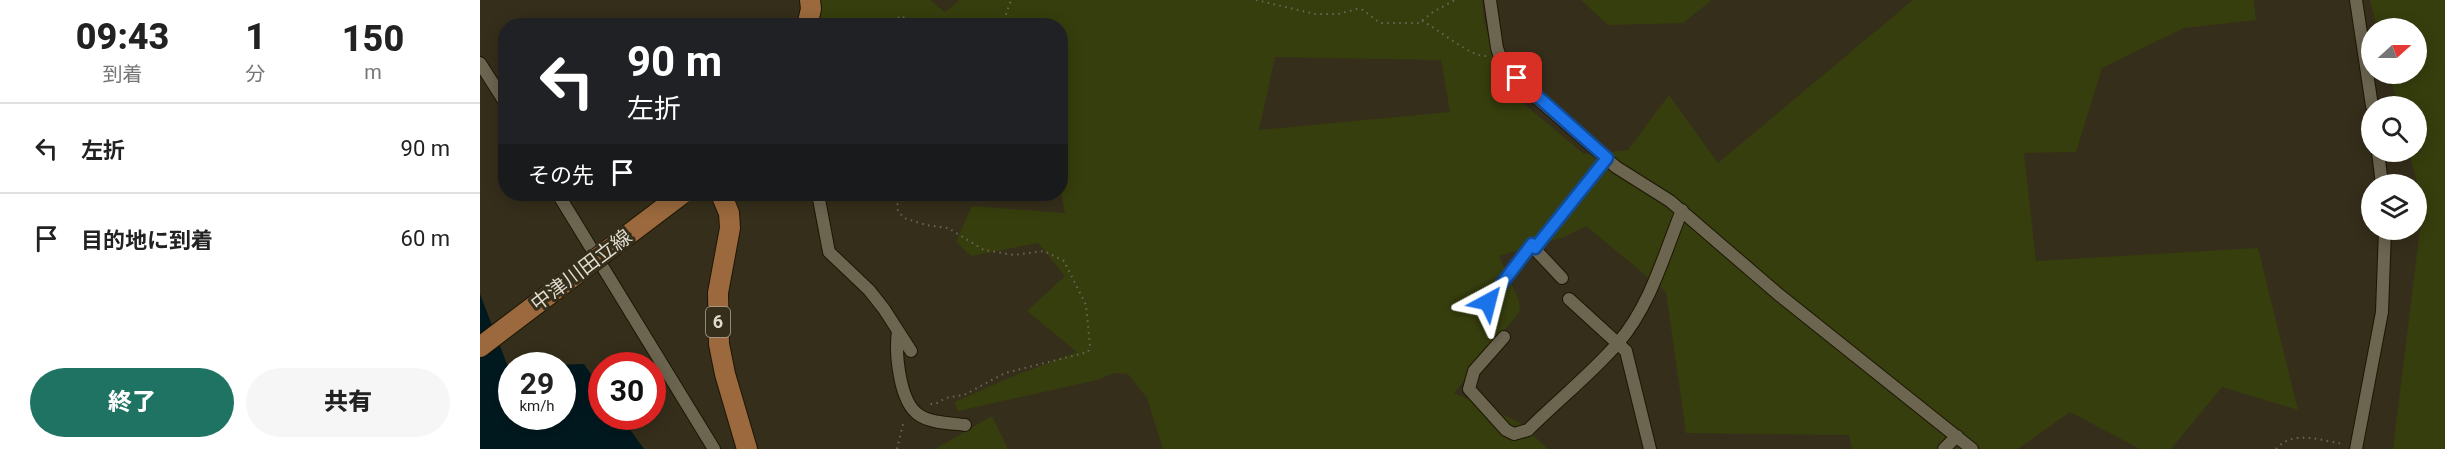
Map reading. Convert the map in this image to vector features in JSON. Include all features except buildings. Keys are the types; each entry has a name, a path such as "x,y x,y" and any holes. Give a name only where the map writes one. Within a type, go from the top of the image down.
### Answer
{"main road":[{"path":"809,18 810,0"},
{"name":"中津川田立線","path":"480,347 673,201"},
{"name":"6","path":"724,201 729,213 730,228 718,293 719,344 725,374 747,449"}],"street":[{"path":"1491,0 1498,52 1502,63 1532,94 1607,158 1682,210 1778,294 1972,449"},
{"path":"2355,0 2370,96"},
{"path":"480,63 498,91"},
{"path":"1535,248 1607,158"},
{"path":"562,201 714,449"},
{"path":"819,201 830,252 869,290 910,351"},
{"path":"1504,338 1474,371 1469,388 1506,430 1514,434 1527,430 1618,343 1639,312 1653,284 1682,210"},
{"path":"2356,447 2382,312 2385,240"},
{"path":"1488,302 1532,244 1562,278"},
{"path":"1569,299 1626,351 1650,449"},
{"path":"898,331 896,348 900,374 910,404 918,414 930,420 964,425"},
{"path":"1944,449 1957,436"}],"path":[{"path":"1005,18 1011,0"},
{"path":"1256,0 1315,14 1338,14 1363,9 1380,23 1422,21 1476,55 1483,57 1498,52"},
{"path":"1422,21 1455,0"},
{"path":"897,449 906,408 910,404 935,404 946,398 957,397 1005,374 1088,352 1090,346 1086,306 1064,261 1044,251 1014,255 984,250 948,228 926,225 904,218 898,211 897,205 900,201"},
{"path":"2276,449 2296,437 2356,447"}],"green space":[{"path":"820,0 930,0 945,12 960,0 1482,0 1484,21 1506,89 1584,154 1628,150 1669,95 1718,163 1913,0 2254,0 2256,20 2184,28 2102,68 2076,152 2024,153 2036,261 2258,248 2298,410 2222,387 2171,449 2140,449 2070,412 2018,449 1852,449 1849,435 1686,433 1666,292 1586,226 1564,237 1499,256 1519,301 1520,311 1454,393 1519,422 1548,449 1163,449 1147,398 1128,374 1114,373 1097,380 958,411 955,402 1077,352 1027,311 1065,276 1038,243 971,256 956,241 972,206 1065,213 1062,201 1068,201 1068,18 816,18","holes":["1275,57 1441,60 1450,112 1259,130"]},
{"path":"1581,0 1712,0 1683,23 1608,25"},
{"path":"2370,0 2445,0 2445,449 2393,449 2419,240 2427,240 2427,174 2415,174 2412,162 2427,162 2427,96 2395,96 2392,84 2427,84 2427,18 2374,18"},
{"path":"992,416 1008,449 935,449"}],"water":[{"path":"480,294 502,352 498,352 498,430 576,430 576,364 584,364 588,370 588,430 630,430 644,449 480,449"}],"route":[{"path":"1488,302 1532,244 1535,248 1607,158 1532,94 1517,78"}]}
